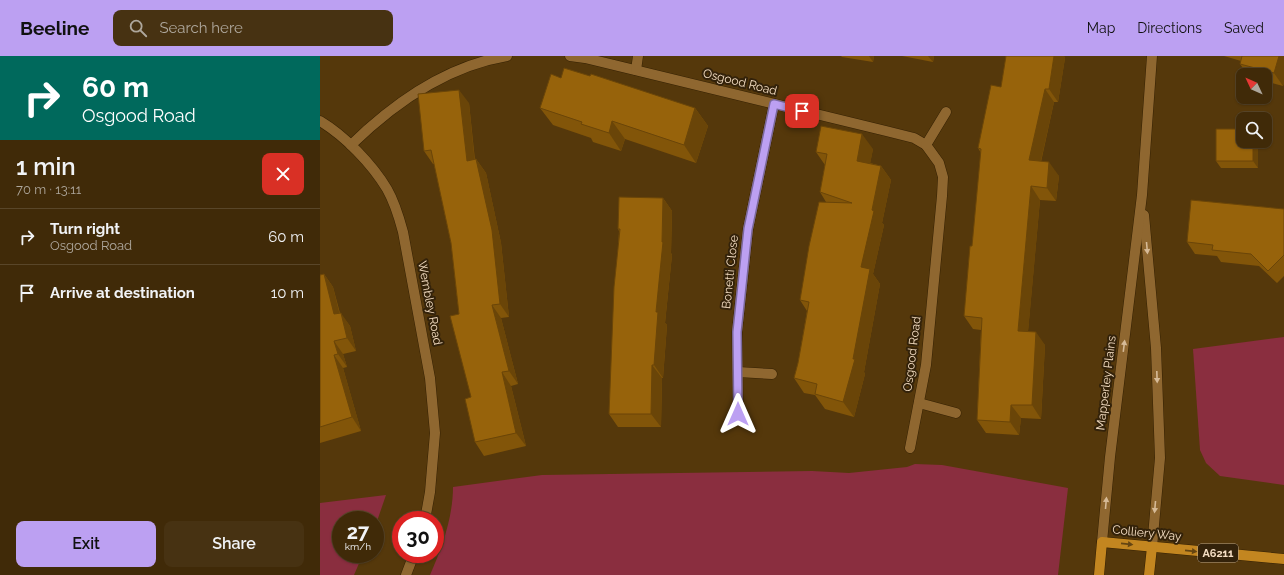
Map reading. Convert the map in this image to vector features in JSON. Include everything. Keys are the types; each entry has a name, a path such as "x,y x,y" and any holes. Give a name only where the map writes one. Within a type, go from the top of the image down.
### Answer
{"main road":[{"name":"Colliery Way","path":"1102,542 1284,559"},
{"name":"Mapperley Plains","path":"1099,575 1102,542"},
{"name":"Mapperley Plains","path":"1149,575 1152,547"}],"street":[{"path":"351,145 390,109 440,79 482,61 507,56"},
{"name":"Osgood Road","path":"570,56 636,70 914,138 926,145 939,163 943,177 926,366 910,448"},
{"path":"636,70 638,56"},
{"name":"Mapperley Plains","path":"1102,542 1110,456 1142,195 1152,56"},
{"name":"Bonetti Close","path":"738,414 737,332 748,229 774,104"},
{"path":"926,145 946,112"},
{"name":"Wembley Road","path":"320,121 338,132 351,145 387,189 397,210 405,240 430,378 435,433 428,511"},
{"name":"Mapperley Plains","path":"1142,195 1156,348 1160,458 1152,547"},
{"path":"738,372 772,374"},
{"name":"Osgood Road","path":"919,403 956,413"},
{"path":"406,575 411,563"}],"shaded area":[{"path":"1284,337 1284,485 1220,476 1206,463 1200,450 1193,349"},
{"path":"915,464 942,465 1068,488 1058,575 430,575 435,563 444,563 444,538 451,510 453,487 542,475 812,471 849,473 907,467"},
{"path":"386,495 380,511 332,511 332,563 359,563 354,575 320,575 320,503"}],"building":[{"path":"1006,56 1054,56 1049,89 1045,89 1029,160 1049,162 1047,188 1031,186 1018,331 1036,332 1032,405 1011,405 1010,422 977,420 982,318 964,316 981,149 978,148 991,85 1001,87"},
{"path":"1242,56 1279,56 1274,73 1272,72 1272,68 1255,68 1240,64"},
{"path":"564,68 590,76 591,74 695,108 684,145 612,121 609,133 540,108 551,74 561,78"},
{"path":"459,90 467,161 476,159 492,230 500,304 492,305 509,371 502,372 516,433 475,442 465,399 471,397 450,316 459,314 451,243 431,150 424,151 418,94"},
{"path":"821,126 862,134 857,161 881,166 872,210 874,211 861,267 870,269 853,359 855,359 843,402 815,394 817,384 794,378 809,302 800,300 809,246 819,202 852,203 820,192 827,154 816,152"},
{"path":"1216,129 1236,129 1236,148 1253,148 1253,161 1216,161"},
{"path":"619,197 663,198 663,242 656,312 658,312 654,365 652,365 651,414 609,414 614,287 620,229 618,229"},
{"path":"1191,200 1284,209 1284,255 1268,271 1251,254 1212,250 1213,245 1187,242"},
{"path":"324,274 334,314 341,313 347,338 334,341 338,354 334,355 352,417 320,427 320,275"}],"route":[{"path":"738,414 737,332 748,229 758,176 774,104 802,111"}]}
